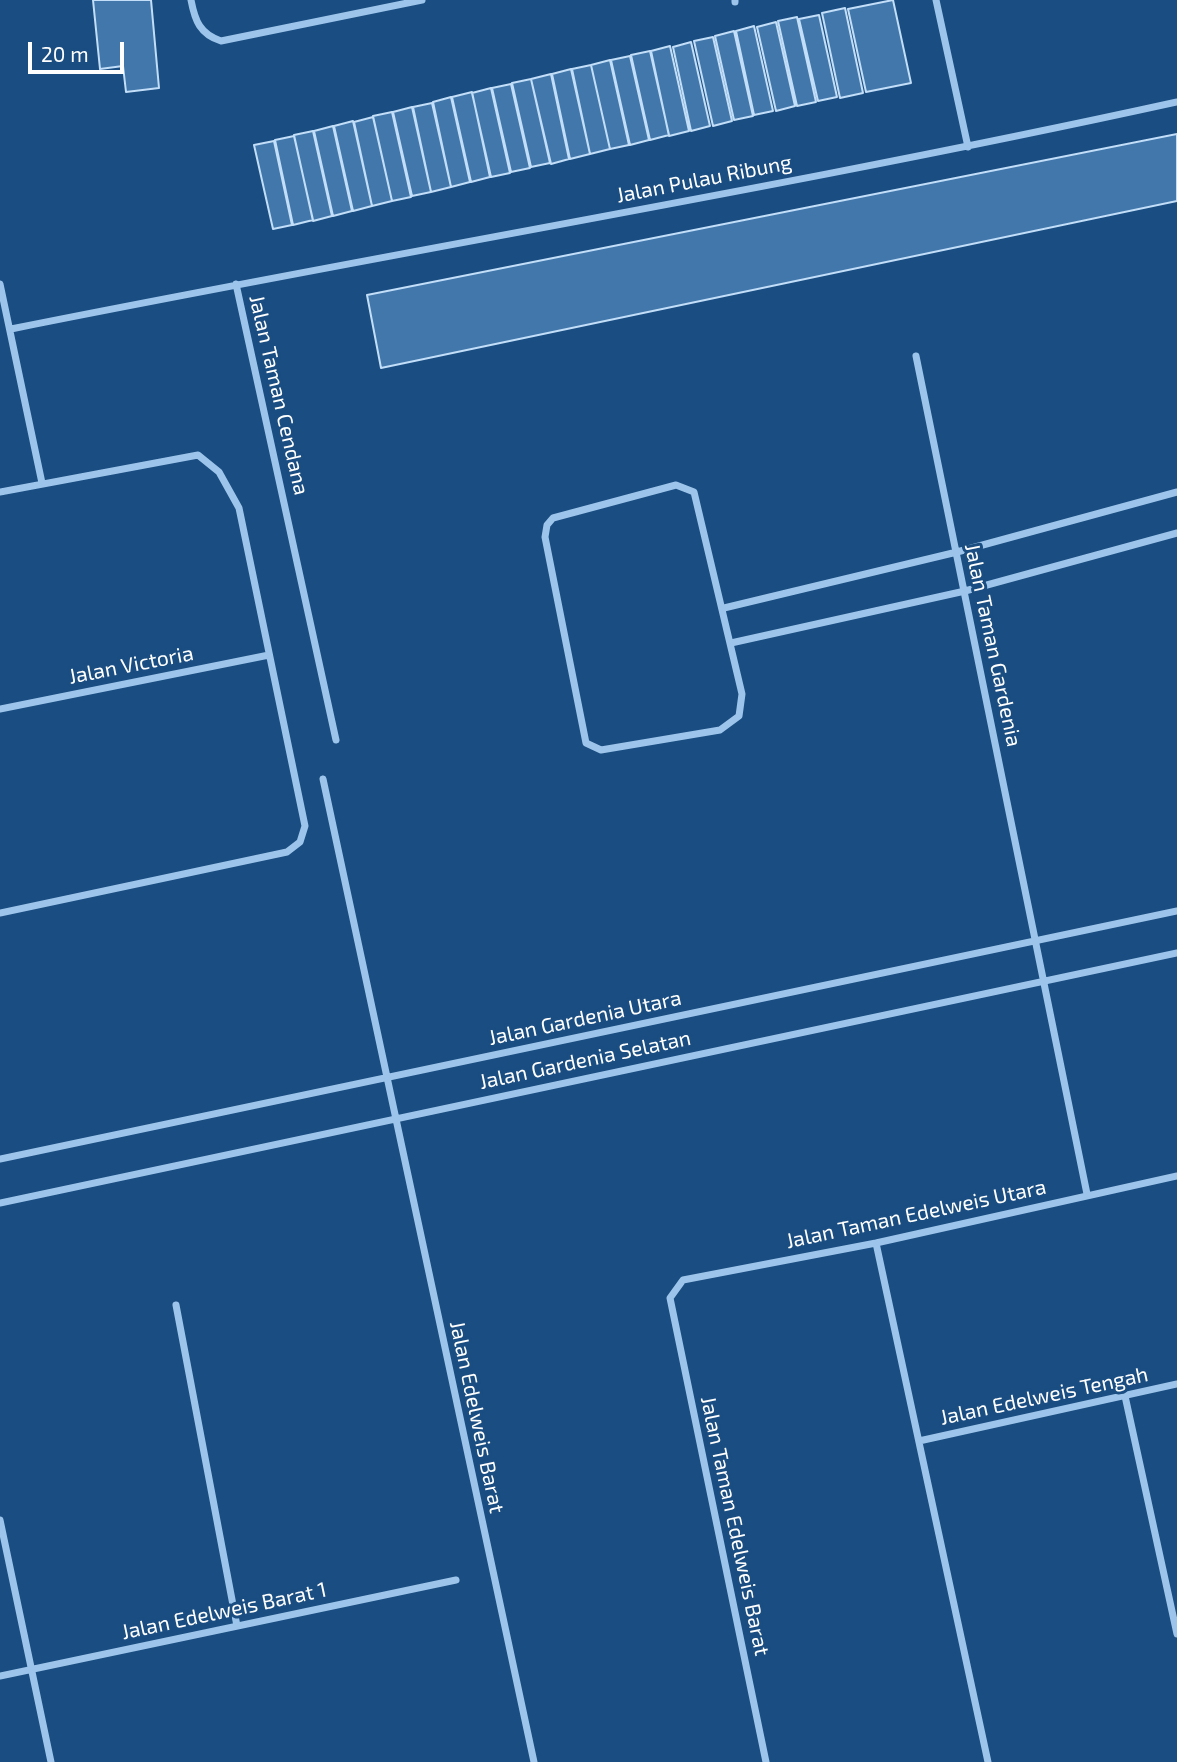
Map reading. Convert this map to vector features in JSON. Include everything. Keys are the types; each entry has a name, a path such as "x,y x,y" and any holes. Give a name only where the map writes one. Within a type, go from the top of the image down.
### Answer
{"street":[{"path":"191,0 194,18 201,30 221,41 422,0"},
{"path":"936,0 968,148"},
{"name":"Jalan Pulau Ribung","path":"236,284 968,148 1177,102"},
{"path":"0,284 42,483"},
{"name":"Jalan Taman Cendana","path":"10,329 236,284 336,740"},
{"name":"Jalan Taman Gardenia","path":"916,356 1087,1194"},
{"path":"0,492 198,455 219,472 239,508 305,826 300,842 287,852 0,914"},
{"path":"668,486 688,488 694,492 732,643 743,694 739,716 732,724 720,730 608,749 590,748 586,743 545,537 547,525 553,518 668,486"},
{"path":"724,608 957,552 1177,492"},
{"path":"732,643 965,591 1177,533"},
{"name":"Jalan Victoria","path":"0,709 269,655"},
{"path":"323,779 386,1079"},
{"name":"Jalan Gardenia Utara","path":"0,1159 1177,911"},
{"name":"Jalan Gardenia Selatan","path":"0,1203 1177,953"},
{"name":"Jalan Edelweis Barat","path":"386,1079 534,1762"},
{"name":"Jalan Taman Edelweis Utara","path":"670,1298 683,1280 876,1243 1177,1176"},
{"path":"876,1243 988,1762"},
{"name":"Jalan Taman Edelweis Barat","path":"670,1298 766,1762"},
{"path":"176,1305 237,1626"},
{"name":"Jalan Edelweis Tengah","path":"919,1441 1177,1384"},
{"path":"1125,1396 1177,1634"},
{"path":"0,1520 51,1762"},
{"name":"Jalan Edelweis Barat 1","path":"0,1676 456,1580"}],"building":[{"path":"93,0 151,0 159,88 126,92 123,66 100,69"},
{"path":"893,0 911,83 866,92 848,9"},
{"path":"845,8 863,93 840,98 822,13"},
{"path":"819,15 837,97 818,101 799,19"},
{"path":"797,17 816,102 797,106 778,21"},
{"path":"776,22 795,106 776,111 757,27"},
{"path":"754,26 773,111 754,115 736,31"},
{"path":"734,31 753,116 734,120 715,36"},
{"path":"713,37 732,121 713,126 694,41"},
{"path":"691,42 710,126 691,131 673,47"},
{"path":"670,46 689,131 669,136 651,51"},
{"path":"650,51 669,135 650,140 631,55"},
{"path":"630,56 649,140 630,145 611,60"},
{"path":"610,60 629,145 610,149 591,65"},
{"path":"591,65 610,149 590,154 572,69"},
{"path":"571,69 590,154 570,159 552,74"},
{"path":"551,74 569,159 551,164 531,79"},
{"path":"531,79 550,163 531,167 512,83"},
{"path":"511,84 530,168 511,172 492,88"},
{"path":"491,88 510,173 491,177 472,93"},
{"path":"472,92 490,177 471,182 452,97"},
{"path":"451,97 470,182 451,187 433,102"},
{"path":"432,103 451,187 431,192 413,107"},
{"path":"412,107 431,192 412,196 393,112"},
{"path":"392,112 411,197 392,201 373,116"},
{"path":"373,117 392,201 372,206 354,122"},
{"path":"353,121 372,206 353,211 334,126"},
{"path":"333,126 352,211 333,216 314,131"},
{"path":"313,131 332,216 313,221 294,135"},
{"path":"1177,134 1177,201 381,368 367,295"},
{"path":"294,136 313,220 293,225 275,140"},
{"path":"274,141 292,225 273,229 254,145"}]}
